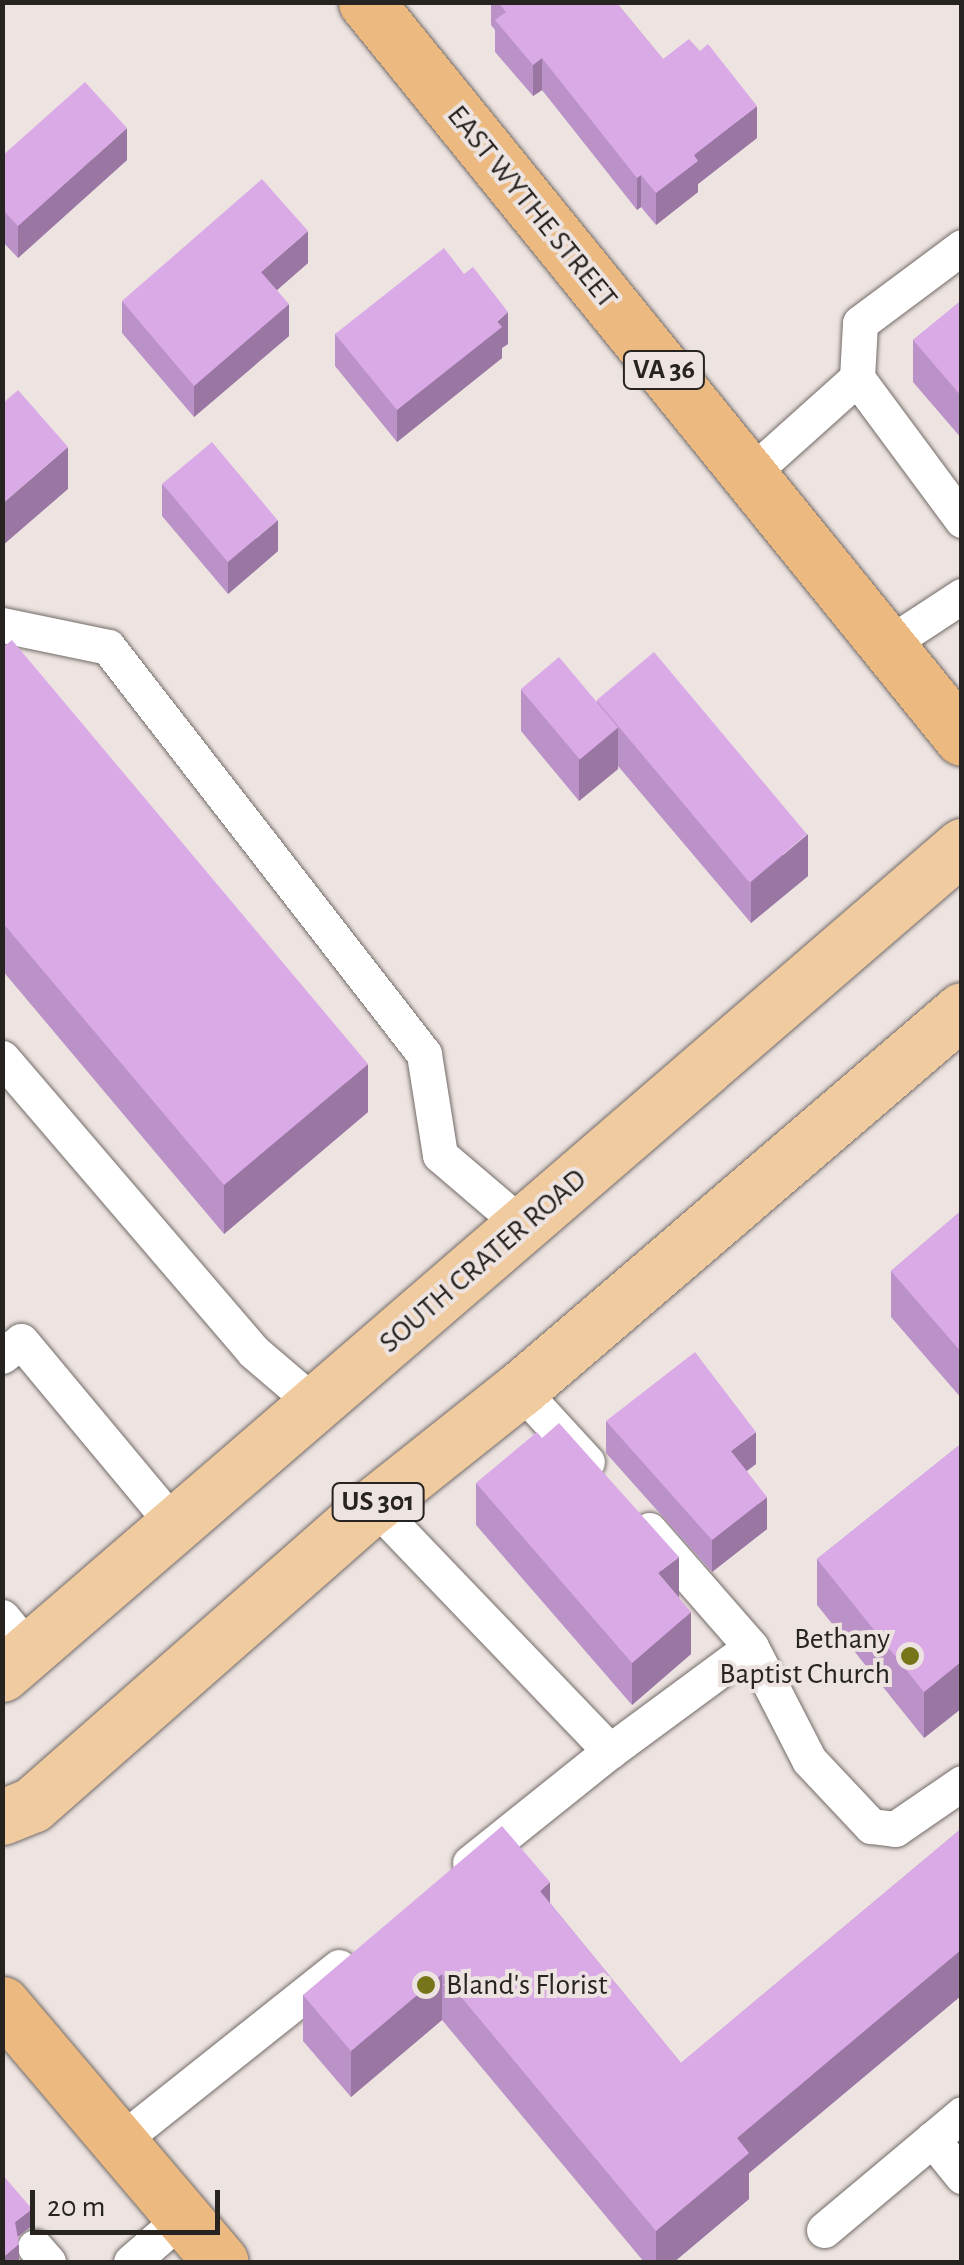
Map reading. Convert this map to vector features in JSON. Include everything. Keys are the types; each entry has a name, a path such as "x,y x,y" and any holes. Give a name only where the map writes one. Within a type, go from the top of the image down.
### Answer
{"highway":[{"name":"EAST WYTHE STREET","path":"366,2 962,738"},
{"path":"8,2021 120,2142 221,2262"}],"main road":[{"name":"SOUTH CRATER ROAD","path":"12,1647 176,1527 962,846"},
{"name":"US 301","path":"2,1817 32,1805 374,1504 520,1390 962,1010"}],"lane":[{"path":"962,247 860,323 857,378 962,520"},
{"path":"749,474 857,378"},
{"path":"887,645 962,596"},
{"path":"2,625 108,646 424,1054 440,1155 522,1225"},
{"path":"2,1058 254,1352 316,1406"},
{"path":"2,1356 20,1342 176,1527"},
{"path":"520,1390 751,1648 809,1760 871,1826 895,1829 962,1783"},
{"path":"374,1504 610,1752"},
{"path":"441,1886 610,1752 751,1648"},
{"path":"120,2142 364,1946"},
{"path":"824,2230 962,2114"},
{"path":"932,2139 962,2176"},
{"path":"131,2262 183,2217"}],"building":[{"path":"498,2 616,2 663,59 689,39 700,51 708,44 757,106 694,155 698,161 656,193 641,175 637,178 542,58 533,65 495,20 506,12"},
{"path":"85,82 127,128 18,226 2,209 2,156"},
{"path":"262,179 308,231 261,272 289,304 194,386 122,301"},
{"path":"444,248 464,274 473,267 508,312 497,321 502,327 397,410 335,334"},
{"path":"962,300 962,397 913,340"},
{"path":"18,390 68,447 2,504 2,404"},
{"path":"212,442 278,520 228,562 162,484"},
{"path":"12,640 368,1064 224,1185 2,922 2,648"},
{"path":"654,652 807,834 750,883 597,700"},
{"path":"559,657 618,727 580,760 521,689"},
{"path":"962,1210 962,1353 891,1271"},
{"path":"695,1352 756,1432 731,1451 767,1497 712,1540 606,1421"},
{"path":"559,1423 679,1557 658,1573 691,1612 632,1663 476,1483 537,1432 542,1438"},
{"name":"Bethany Baptist Church","path":"962,1443 962,1661 924,1692 817,1559"},
{"path":"502,1826 550,1882 540,1891 681,2063 962,1828 962,1949 737,2138 749,2153 656,2231 442,1974 351,2051 303,1995"},
{"path":"2,2174 32,2209 15,2222 19,2244 2,2258"}],"place":[{"name":"Bethany Baptist Church","path":"910,1656"},
{"name":"Bland's Florist","path":"426,1985"}]}
